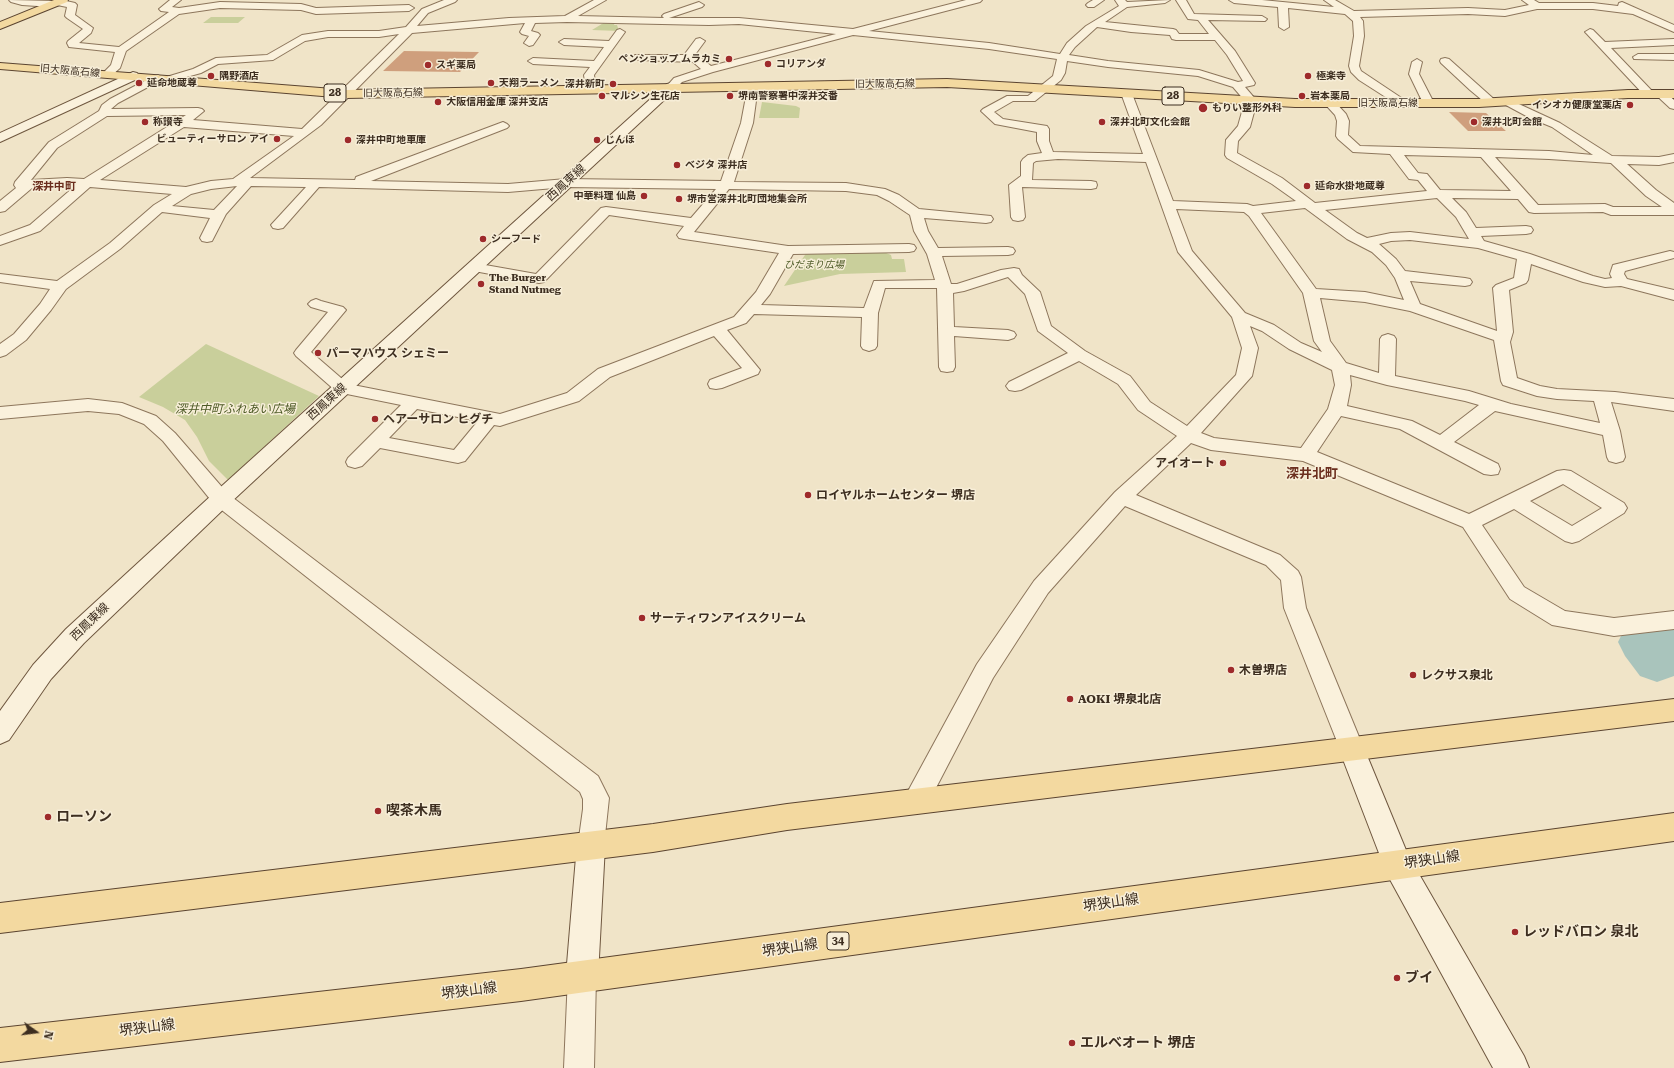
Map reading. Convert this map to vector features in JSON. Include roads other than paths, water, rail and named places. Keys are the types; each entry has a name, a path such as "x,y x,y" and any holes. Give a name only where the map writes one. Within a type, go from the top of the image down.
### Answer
{"main road":[{"path":"0,26 58,2"},
{"name":"旧大阪高石線","path":"0,66 346,94 591,88 947,83 1251,101 1330,103 1492,103 1674,94"},
{"path":"0,138 133,76"},
{"name":"西鳳東線","path":"0,732 42,672 75,636 221,499 671,87"},
{"path":"0,918 591,844 653,838 787,817 1674,710"},
{"path":"1352,749 1397,864 1512,1068"},
{"name":"堺狭山線","path":"0,1046 505,987 1674,827"},
{"path":"582,976 591,844"}],"street":[{"path":"14,0 22,2 58,2 72,5 70,16 88,28 88,30 72,43 73,45 121,50"},
{"path":"176,0 164,9 177,11 220,5 263,3 301,7 316,11 375,9 410,4 408,12 418,18"},
{"path":"207,238 218,215 242,182 305,133 409,30 425,10 452,0"},
{"path":"579,0 581,10"},
{"path":"568,19 581,10 601,0"},
{"path":"671,87 678,80 709,70 977,0"},
{"path":"1049,156 1043,141 1043,129 999,122 987,111 1011,98 1031,99 1057,78 1060,73 1060,65 1063,56 1080,35 1095,24 1123,8 1122,2 1165,0"},
{"path":"1181,0 1191,16 1200,18 1262,19"},
{"path":"1226,0 1238,18"},
{"path":"1234,0 1264,2 1422,22"},
{"path":"1329,0 1351,14 1358,21 1359,36 1354,66 1356,72 1402,103"},
{"path":"1453,0 1468,11"},
{"path":"1527,0 1537,6"},
{"path":"1612,0 1674,29"},
{"path":"250,16 263,3"},
{"path":"656,20 700,5"},
{"path":"1283,5 1284,27"},
{"path":"1351,14 1468,11 1505,13 1537,6 1593,6 1635,11"},
{"path":"341,34 375,9"},
{"path":"107,74 116,66 121,50 177,11"},
{"path":"790,26 799,16"},
{"path":"104,113 106,107 114,101 163,79 197,71 216,61 269,58 302,38 328,34 379,34 409,30 568,19 739,22 790,26 989,46 1108,64 1199,73 1237,85 1250,83 1232,53 1200,18"},
{"path":"529,43 535,35 525,32 531,21"},
{"path":"1095,24 1131,30 1173,32 1176,36 1217,37"},
{"path":"591,88 589,75 620,32"},
{"path":"1590,32 1614,58 1655,94 1674,106"},
{"path":"687,59 700,41"},
{"path":"564,42 611,44"},
{"path":"1602,45 1674,42"},
{"path":"639,57 696,59 709,70"},
{"path":"1614,58 1674,57"},
{"path":"533,61 596,64"},
{"path":"1445,61 1492,103"},
{"path":"1417,62 1414,74 1428,103"},
{"path":"1237,85 1251,101 1244,127 1232,140 1230,155 1277,181 1352,236 1377,249 1400,275 1414,307"},
{"path":"754,86 746,123 726,185 684,235 788,250 910,248"},
{"path":"916,802 985,671 1010,631 1041,587 1122,497 1189,435 1244,376 1250,348 1239,316 1185,252 1127,93"},
{"path":"1508,102 1534,116 1556,125 1612,160 1651,193 1674,210"},
{"path":"1330,103 1340,114 1343,121 1342,136 1357,149 1549,155 1612,160 1659,161 1674,158"},
{"path":"0,241 35,228 88,183 141,147 182,123 198,111 104,113 53,145 20,185 88,183 186,191 211,185 242,182 508,188 566,183 846,187 880,192 894,198 916,213 986,219"},
{"path":"182,123 305,133"},
{"path":"351,184 450,148 503,126"},
{"path":"1394,151 1414,176 1422,177 1461,215 1476,238 1588,279 1605,283 1622,282 1674,295"},
{"path":"1484,153 1534,209 1605,208 1611,211 1674,210"},
{"path":"1018,217 1015,185 1027,178 1028,162 1032,158 1058,155 1150,158"},
{"path":"278,225 316,183"},
{"path":"1019,183 1091,185"},
{"path":"0,208 29,184"},
{"path":"0,352 20,337 46,307 60,286 115,246 159,208 186,191"},
{"path":"1250,210 1439,194 1521,195"},
{"path":"1168,205 1247,208 1254,213 1311,293 1322,341 1340,367 1343,385 1337,409 1306,455"},
{"path":"159,208 218,215"},
{"path":"474,267 539,279 606,211 694,223"},
{"path":"916,213 921,231 933,252 944,287 947,367"},
{"path":"1366,243 1391,237 1410,236 1476,238 1526,230"},
{"path":"316,304 338,310 302,353 343,388 500,420 573,397 604,373 740,320 762,294 788,250"},
{"path":"933,252 1008,251"},
{"path":"1622,282 1617,274 1618,268 1670,255"},
{"path":"1525,257 1521,280 1501,288 1505,332 1502,342 1509,381 1538,391 1557,394 1601,396 1674,405"},
{"path":"869,346 870,313 879,284 959,288 1001,274 1014,272 1015,276 1032,292 1044,328 1079,354 1124,380 1144,406 1189,435 1211,444 1306,455 1470,522 1517,593 1560,619 1614,627 1674,620"},
{"path":"1400,275 1465,282"},
{"path":"0,278 60,286"},
{"path":"1311,293 1365,298 1414,307 1503,338"},
{"path":"749,309 870,313"},
{"path":"1239,316 1268,328 1295,346 1340,367 1387,380 1469,396 1508,409 1611,431"},
{"path":"716,330 722,334 752,370 716,384"},
{"path":"945,331 1008,335"},
{"path":"1387,380 1388,339"},
{"path":"1014,386 1079,354"},
{"path":"1601,396 1611,431 1616,457"},
{"path":"355,462 413,403"},
{"path":"1441,443 1492,404"},
{"path":"0,413 88,405 122,409 150,420 169,437 221,499 589,784 596,798 591,844"},
{"path":"1337,409 1406,425 1491,469"},
{"path":"375,441 458,457 490,418"},
{"path":"1122,497 1273,560 1291,577 1295,608 1352,749"},
{"path":"1470,522 1515,500"},
{"path":"579,1068 582,976"}],"waterway":[{"path":"1657,662 1642,642 1674,638"}],"place":[{"name":"ペンショップ ムラカミ","path":"729,59"},
{"name":"コリアンダ","path":"768,64"},
{"name":"スギ薬局","path":"428,65"},
{"name":"隅野酒店","path":"211,76"},
{"name":"極楽寺","path":"1308,76"},
{"name":"延命地蔵尊","path":"139,83"},
{"name":"天翔ラーメン","path":"491,83"},
{"name":"深井新町","path":"613,84"},
{"name":"マルシン生花店","path":"602,96"},
{"name":"堺南警察署中深井交番","path":"730,96"},
{"name":"岩本薬局","path":"1302,96"},
{"name":"大阪信用金庫 深井支店","path":"438,102"},
{"name":"イシオカ健康堂薬店","path":"1630,105"},
{"name":"もりい整形外科","path":"1203,108"},
{"name":"称讃寺","path":"145,122"},
{"name":"深井北町文化会館","path":"1102,122"},
{"name":"深井北町会館","path":"1474,122"},
{"name":"ビューティーサロン アイ","path":"277,139"},
{"name":"深井中町地車庫","path":"348,140"},
{"name":"じんほ","path":"597,140"},
{"name":"ベジタ 深井店","path":"677,165"},
{"name":"延命水掛地蔵尊","path":"1307,186"},
{"name":"中華料理 仙島","path":"644,196"},
{"name":"堺市営深井北町団地集会所","path":"679,199"},
{"name":"シーフード","path":"483,239"},
{"name":"The Burger Stand Nutmeg","path":"481,284"},
{"name":"パーマハウス シェミー","path":"318,353"},
{"name":"ヘアーサロン ヒグチ","path":"375,419"},
{"name":"アイオート","path":"1223,463"},
{"name":"ロイヤルホームセンター 堺店","path":"808,495"},
{"name":"サーティワンアイスクリーム","path":"642,618"},
{"name":"木曽堺店","path":"1231,670"},
{"name":"レクサス泉北","path":"1413,675"},
{"name":"AOKI 堺泉北店","path":"1070,699"},
{"name":"喫茶木馬","path":"378,811"},
{"name":"ローソン","path":"48,817"},
{"name":"レッドバロン 泉北","path":"1515,932"},
{"name":"ブイ","path":"1397,978"},
{"name":"エルべオート 堺店","path":"1072,1043"}],"district":[{"name":"深井中町","path":"54,187"},
{"name":"深井北町","path":"1312,474"}],"park label":[{"name":"ひだまり広場","path":"814,265"},
{"name":"深井中町ふれあい広場","path":"235,409"}]}
